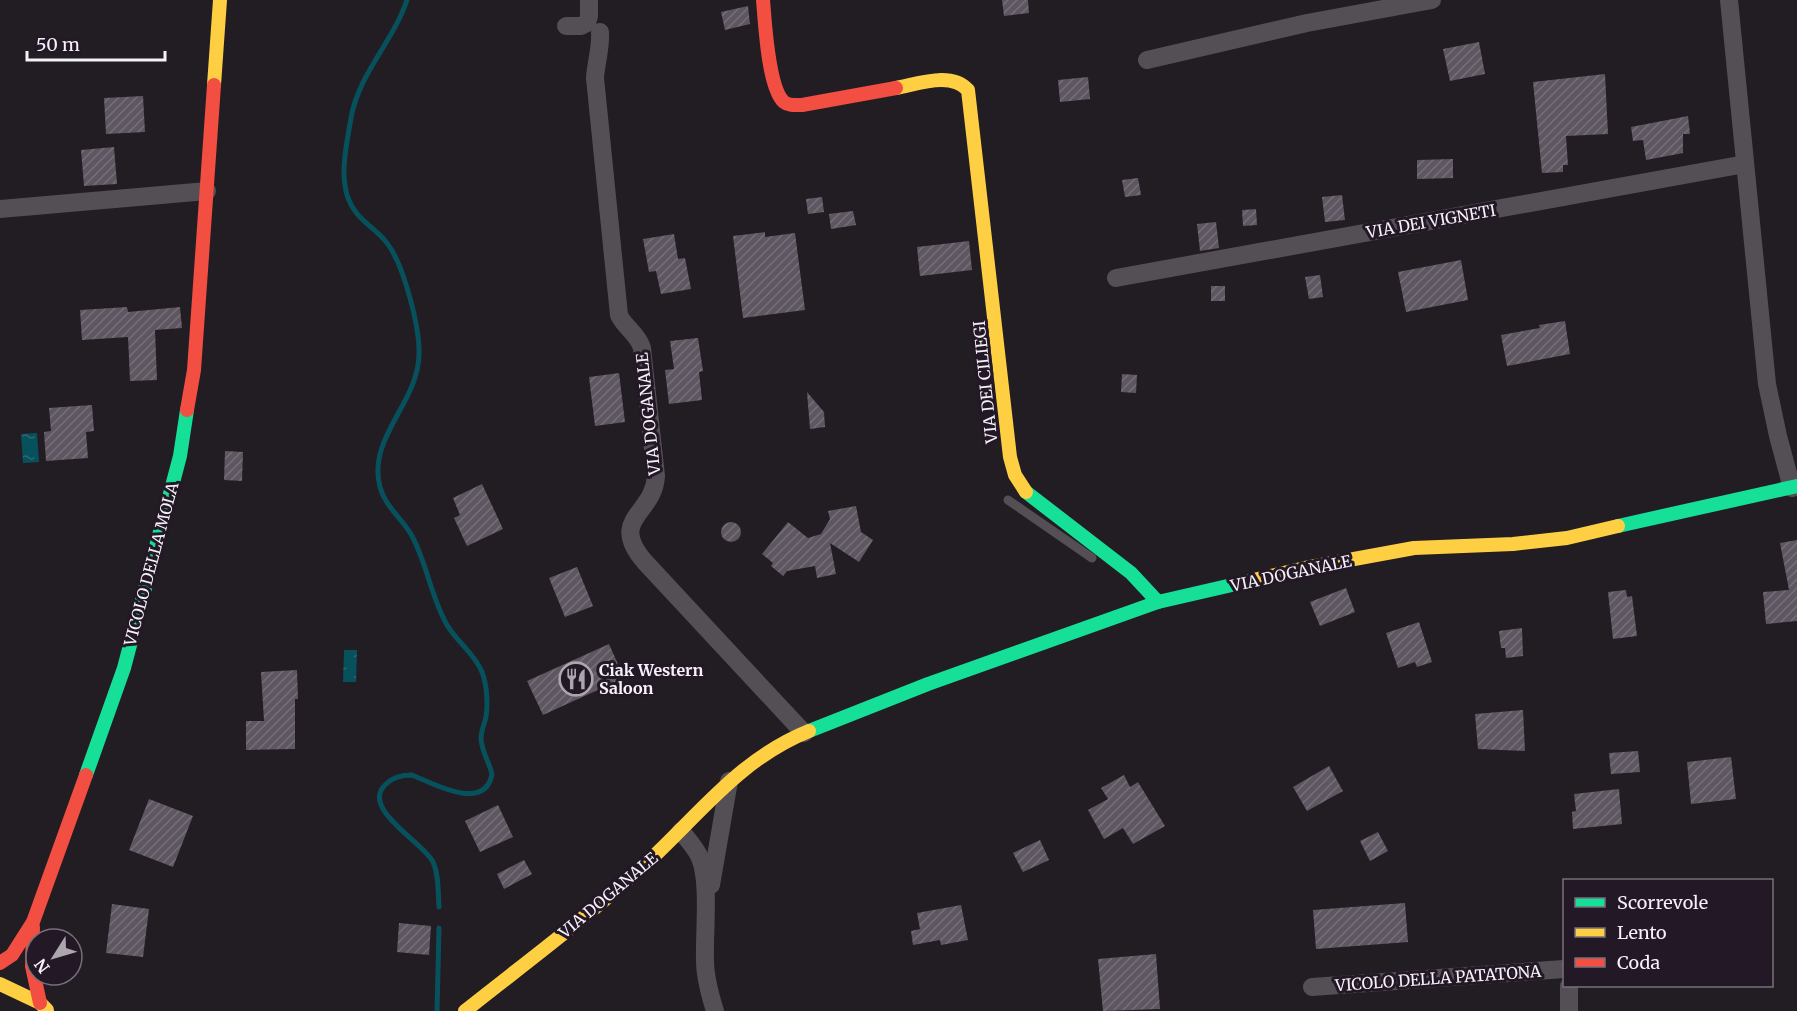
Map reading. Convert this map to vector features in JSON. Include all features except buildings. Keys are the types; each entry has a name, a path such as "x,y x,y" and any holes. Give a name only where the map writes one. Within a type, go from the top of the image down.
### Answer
{"street":[{"name":"VICOLO DELLA MOLA","path":"0,963 12,955 33,922 124,668 180,456 194,370 220,0"},
{"path":"566,26 587,23 589,0"},
{"name":"VIA DEI CILIEGI","path":"763,0 767,42 775,86 778,95 785,103 808,104 949,79 964,85 969,93 1010,456 1015,475 1025,491 1131,573 1158,602"},
{"path":"1147,60 1307,23 1432,0"},
{"path":"1729,0 1767,384 1780,445 1795,487"},
{"name":"VIA DOGANALE","path":"600,32 601,48 596,63 595,78 619,315 622,322 637,337 642,348 656,476 653,490 631,527 630,539 644,561 804,733"},
{"name":"VIA DEI VIGNETI","path":"1116,278 1745,164"},
{"path":"0,209 207,191"},
{"name":"VIA DOGANALE","path":"465,1011 651,859 729,781 763,754 804,733 996,659 1140,600 1158,602 1305,568 1414,549 1513,544 1567,538 1795,487"},
{"path":"705,916 729,781"},
{"path":"681,831 697,852 703,866 706,974 715,1011"},
{"name":"VICOLO DELLA MOLA","path":"33,922 30,958 32,978 44,1007"},
{"name":"VICOLO DELLA PATATONA","path":"1312,987 1563,969"},
{"name":"VICOLO DELLA MOLA","path":"0,984 44,1007"},
{"path":"1569,987 1569,1011"}],"lane":[{"path":"1008,500 1104,566"},
{"path":"1126,582 1140,600"}],"water":[{"path":"37,433 39,462 23,463 21,434"},
{"path":"344,650 357,650 356,682 343,682"}],"waterway":[{"path":"407,0 393,30 361,86 355,102 346,147 344,176 350,204 387,243 399,266 410,297 419,343 417,372 411,389 380,452 378,469 380,487 386,501 412,536 447,625 479,666 486,689 487,712 481,739 492,774 487,786 479,792 469,794 444,788 409,775 392,780 380,793 381,804 386,814 433,862 437,878 439,907"},
{"path":"437,1011 439,928"}],"traffic: fast":[{"path":"86,775 124,668 180,456 187,410"},
{"path":"1618,526 1797,486"},
{"path":"1026,492 1131,573 1158,602"},
{"path":"809,731 928,684 1158,602 1245,582"}],"traffic: slow":[{"path":"214,85 220,0"},
{"path":"896,88 944,80 961,84 968,90 1010,457 1015,475 1026,492"},
{"path":"1245,582 1305,568 1414,548 1513,544 1567,538 1618,526"},
{"path":"465,1011 607,898 743,770 763,755 809,731"},
{"path":"0,984 40,1003 47,1010"}],"traffic: jam":[{"path":"763,0 771,69 774,83 784,102 790,105 802,105 896,88"},
{"path":"187,410 194,370 214,85"},
{"path":"0,963 12,955 33,922 86,775"},
{"path":"37,987 40,1003"}],"place":[{"name":"Ciak Western Saloon","path":"576,679"}]}
